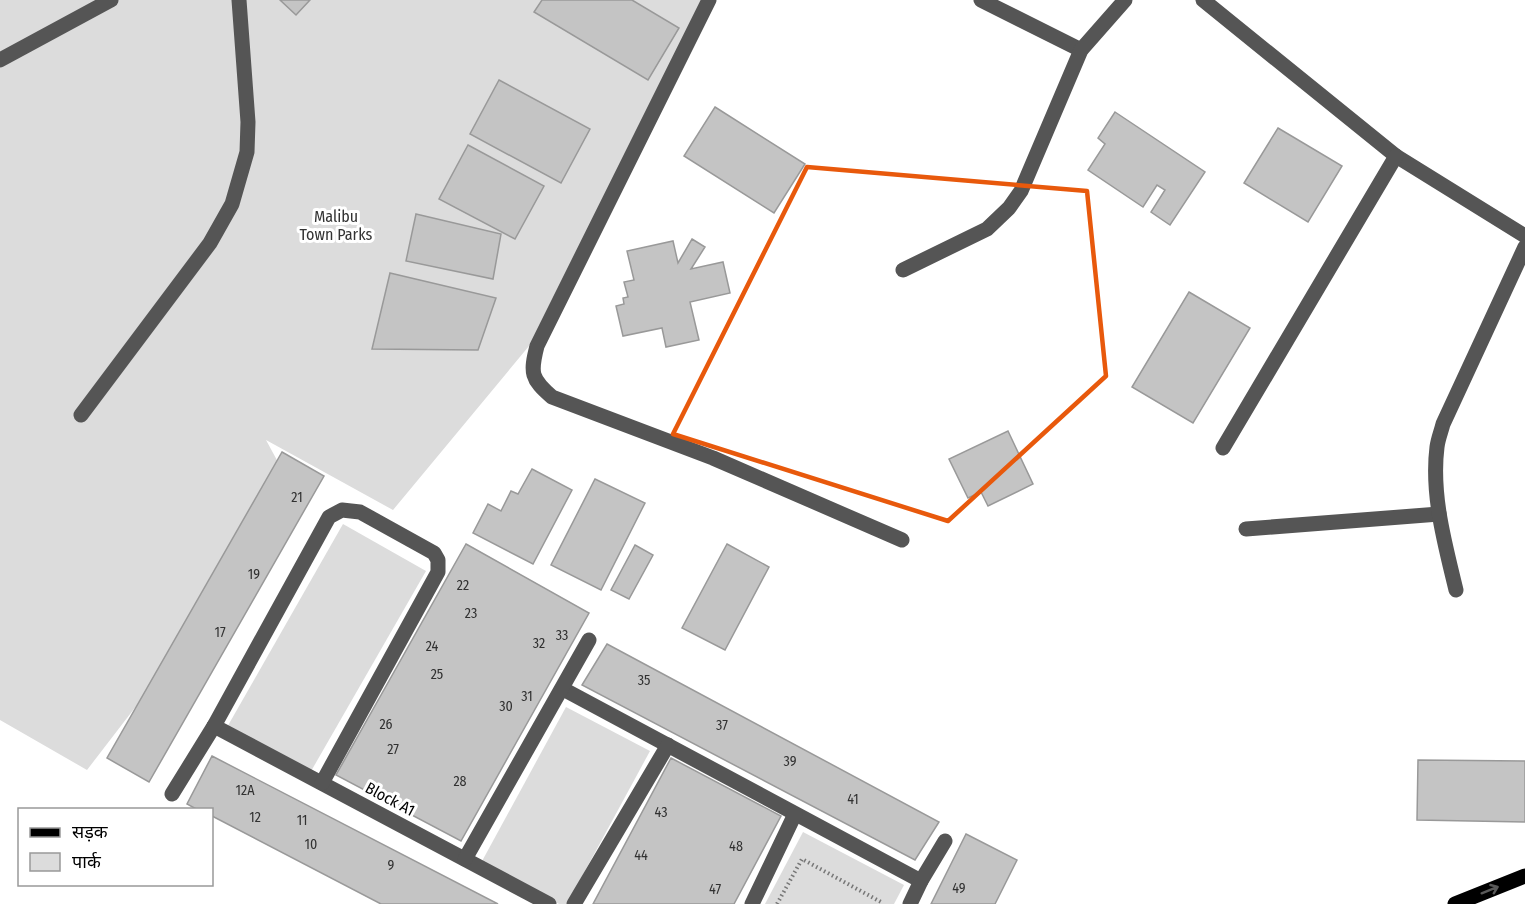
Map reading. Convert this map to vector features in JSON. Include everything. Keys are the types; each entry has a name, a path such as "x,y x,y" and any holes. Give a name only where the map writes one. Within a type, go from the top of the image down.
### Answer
{"main road":[{"path":"1455,904 1525,876"}],"street":[{"path":"0,60 111,0"},
{"path":"81,416 210,243 232,204 247,152 248,122 239,0"},
{"path":"709,0 537,346 533,372 538,385 552,397 713,458 902,540"},
{"path":"981,0 1081,50"},
{"path":"903,270 987,229 1009,208 1021,191 1081,50 1125,0"},
{"path":"1203,0 1396,156 1525,236"},
{"path":"1223,447 1396,156"},
{"path":"1456,590 1439,514 1436,474 1437,446 1443,424 1525,247"},
{"path":"172,794 214,726 330,517 342,510 360,512 434,553 438,560 438,572 322,783"},
{"path":"1246,529 1439,514"},
{"path":"465,859 589,640"},
{"path":"563,689 921,881"},
{"name":"Block A1","path":"214,726 549,904"},
{"path":"574,904 668,746"},
{"path":"752,904 795,814"},
{"path":"910,904 945,841"}],"path":[{"path":"777,904 802,859 881,902 880,904"}],"highlighted area":[{"path":"807,167 1087,191 1106,376 948,521 673,434"}],"green space":[{"name":"Malibu Town Parks","path":"0,0 714,0 534,340 393,510 266,440 297,497 87,770 0,720"},
{"path":"343,524 426,571 310,773 226,729"},
{"path":"566,707 650,751 567,904 559,904 481,863"},
{"path":"803,832 904,885 894,904 765,904"}],"building":[{"path":"280,0 310,0 296,15"},
{"path":"542,0 632,0 679,28 648,80 534,12"},
{"path":"499,80 590,129 561,183 470,134"},
{"path":"715,107 805,164 774,213 684,156"},
{"path":"1115,112 1205,172 1170,225 1151,212 1165,190 1157,185 1143,207 1088,170 1105,144 1098,138"},
{"path":"1278,128 1342,166 1308,222 1244,183"},
{"path":"468,145 544,186 515,239 439,199"},
{"path":"416,214 501,234 493,279 406,261"},
{"path":"692,239 705,247 691,269 723,262 730,293 690,302 699,340 666,347 662,328 623,336 616,306 624,304 623,298 628,297 624,282 634,280 627,251 673,241 678,263"},
{"path":"390,273 496,298 478,350 372,349"},
{"path":"1189,292 1250,328 1193,423 1132,387"},
{"path":"1008,431 1033,484 988,506 981,492 968,498 949,459"},
{"path":"282,452 324,476 149,782 107,758"},
{"path":"532,469 572,490 533,564 473,533 488,504 501,511 511,491 518,494"},
{"path":"595,479 645,503 601,590 551,565"},
{"path":"466,544 589,613 461,841 336,775"},
{"path":"727,544 769,567 725,650 682,628"},
{"path":"635,545 653,555 629,599 611,590"},
{"path":"607,644 939,822 915,860 582,685"},
{"path":"212,756 498,904 381,904 213,817 213,808 194,808 187,804"},
{"path":"671,758 781,816 734,904 593,904"},
{"path":"1418,760 1525,761 1525,822 1417,820"},
{"path":"966,834 1017,860 995,904 931,904"}]}
